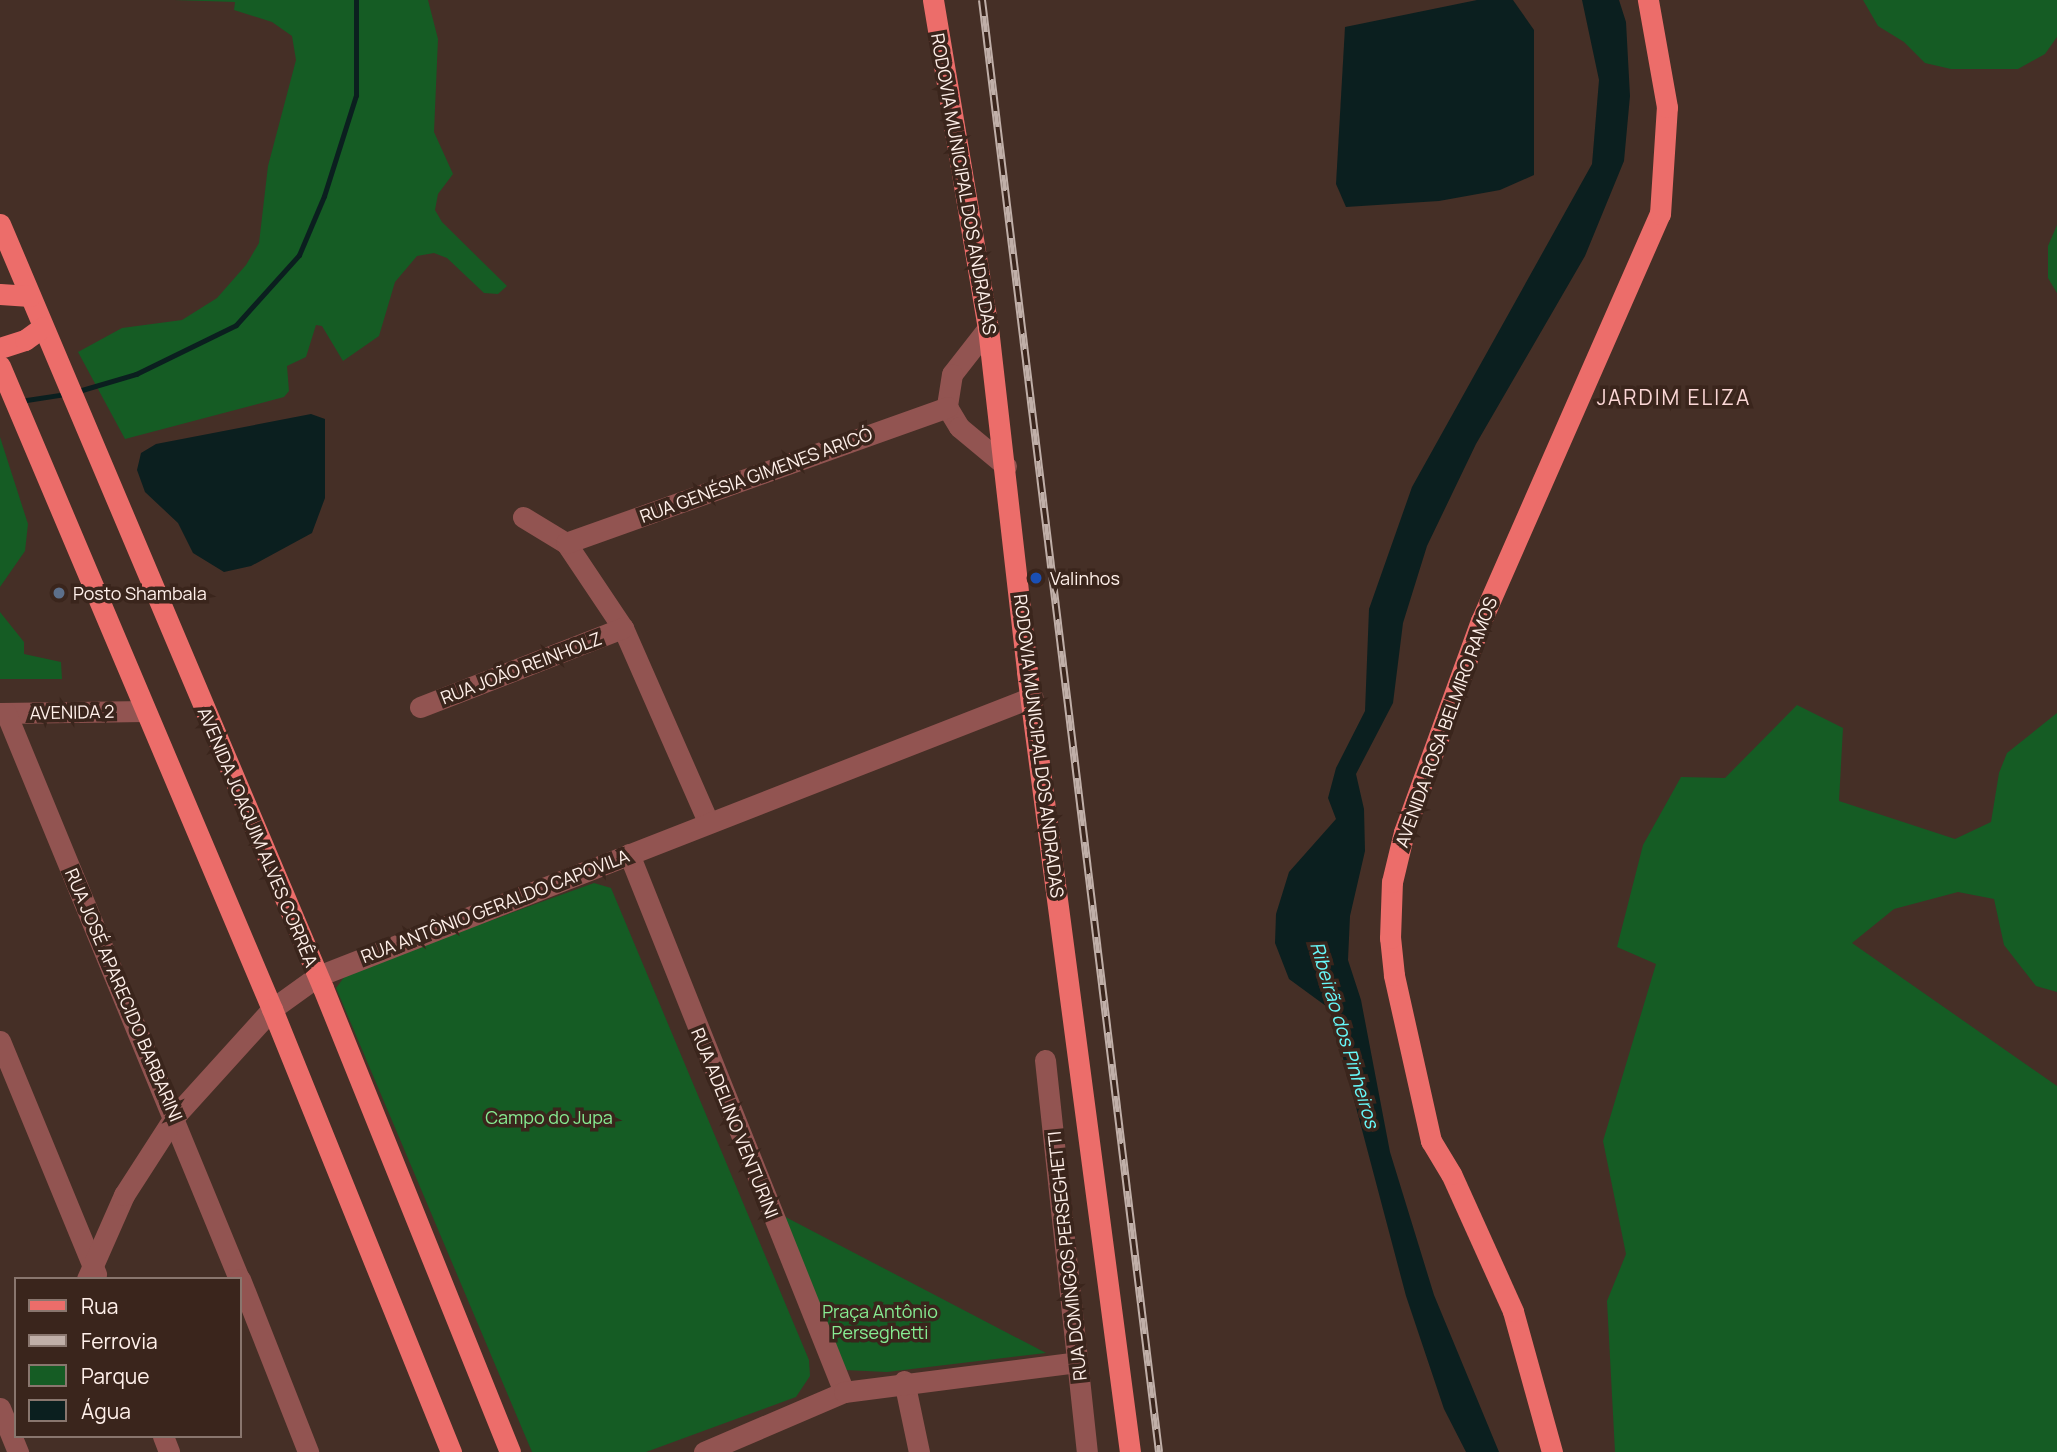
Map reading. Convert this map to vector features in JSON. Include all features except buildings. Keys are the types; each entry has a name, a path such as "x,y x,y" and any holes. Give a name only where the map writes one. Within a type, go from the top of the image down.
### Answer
{"main road":[{"name":"RODOVIA MUNICIPAL DOS ANDRADAS","path":"933,0 988,328 1032,697 1130,1452"},
{"name":"AVENIDA ROSA BELMIRO RAMOS","path":"1552,1452 1513,1311 1456,1186 1431,1141 1394,975 1390,938 1392,882 1404,832 1482,621 1660,214 1667,107 1648,0"},
{"name":"AVENIDA JOAQUIM ALVES CORRÊA","path":"0,224 318,976 510,1452"},
{"path":"0,294 30,296"},
{"path":"0,348 25,340 43,327"},
{"path":"4,374 272,1009 451,1452"}],"street":[{"path":"988,328 952,374 947,407 959,427 1006,466"},
{"name":"RUA GENÉSIA GIMENES ARICÓ","path":"566,543 947,407"},
{"path":"523,517 566,543 623,628 708,822"},
{"name":"RUA JOÃO REINHOLZ","path":"420,707 623,628"},
{"name":"RUA ANTÔNIO GERALDO CAPOVILA","path":"93,1274 124,1195 175,1116 272,1009 318,976 1032,697"},
{"name":"AVENIDA 2","path":"3,713 145,712"},
{"name":"RUA JOSÉ APARECIDO BARBARINI","path":"3,713 175,1116 239,1277"},
{"name":"RUA ADELINO VENTURINI","path":"629,854 844,1392"},
{"path":"0,1041 93,1274"},
{"name":"RUA DOMINGOS PERSEGHETTI","path":"1045,1060 1087,1452"},
{"name":"RUA JOSÉ APARECIDO BARBARINI","path":"242,1284 308,1452"},
{"path":"704,1452 732,1447 844,1392 904,1381 1077,1362"},
{"path":"904,1381 919,1452"},
{"path":"0,1408 18,1452"}],"green space":[{"path":"174,0 428,0 438,39 434,132 453,174 438,194 435,210 442,222 507,286 498,294 484,293 447,258 434,253 417,256 395,282 379,336 343,361 322,326 316,325 306,357 287,366 289,391 284,397 125,439 78,352 122,328 182,320 217,298 246,265 259,243 268,166 296,60 292,36 272,22 234,10 235,2"},
{"path":"1863,0 2057,0 2057,37 2045,54 2018,69 1951,69 1925,63 1904,42 1878,26"},
{"path":"2057,225 2057,293 2048,278 2048,246"},
{"path":"0,437 28,524 25,551 0,587"},
{"path":"0,612 24,642 24,654 61,662 62,679 0,679"},
{"path":"1797,705 1843,728 1839,801 1955,839 1991,822 1999,773 2007,753 2057,713 2057,992 2036,986 2004,945 1994,899 1958,892 1894,909 1852,943 2057,1086 2057,1452 1615,1452 1607,1301 1626,1254 1603,1141 1656,964 1617,947 1643,845 1681,777 1725,778"},
{"name":"Campo do Jupa","path":"594,883 611,888 809,1360 810,1376 796,1397 646,1452 532,1452 336,988 348,972"},
{"name":"Praça Antônio Perseghetti","path":"776,1212 1046,1353 887,1372 844,1370"}],"water":[{"path":"1477,0 1513,0 1534,30 1534,175 1500,190 1439,201 1346,207 1336,184 1345,27"},
{"name":"Ribeirão dos Pinheiros","path":"1582,0 1619,0 1626,22 1630,96 1624,161 1585,256 1476,444 1427,546 1403,623 1393,703 1356,774 1364,809 1365,851 1350,916 1348,960 1361,1000 1390,1152 1434,1295 1499,1452 1466,1452 1444,1409 1406,1296 1330,1009 1289,979 1275,943 1276,914 1289,872 1336,819 1328,798 1336,768 1365,711 1369,609 1412,487 1592,164 1599,80"},
{"path":"311,414 325,419 325,498 312,533 251,566 224,572 193,553 178,523 145,492 137,470 141,453 156,444"}],"waterway":[{"path":"75,392 136,374 236,325 299,255 324,196 356,95 356,0"},
{"path":"20,401 66,394"}],"railway":[{"path":"982,0 1159,1452"}],"place":[{"name":"Valinhos","path":"1036,578"},
{"name":"Posto Shambala","path":"59,593"}],"district":[{"name":"JARDIM ELIZA","path":"1674,397"}]}
